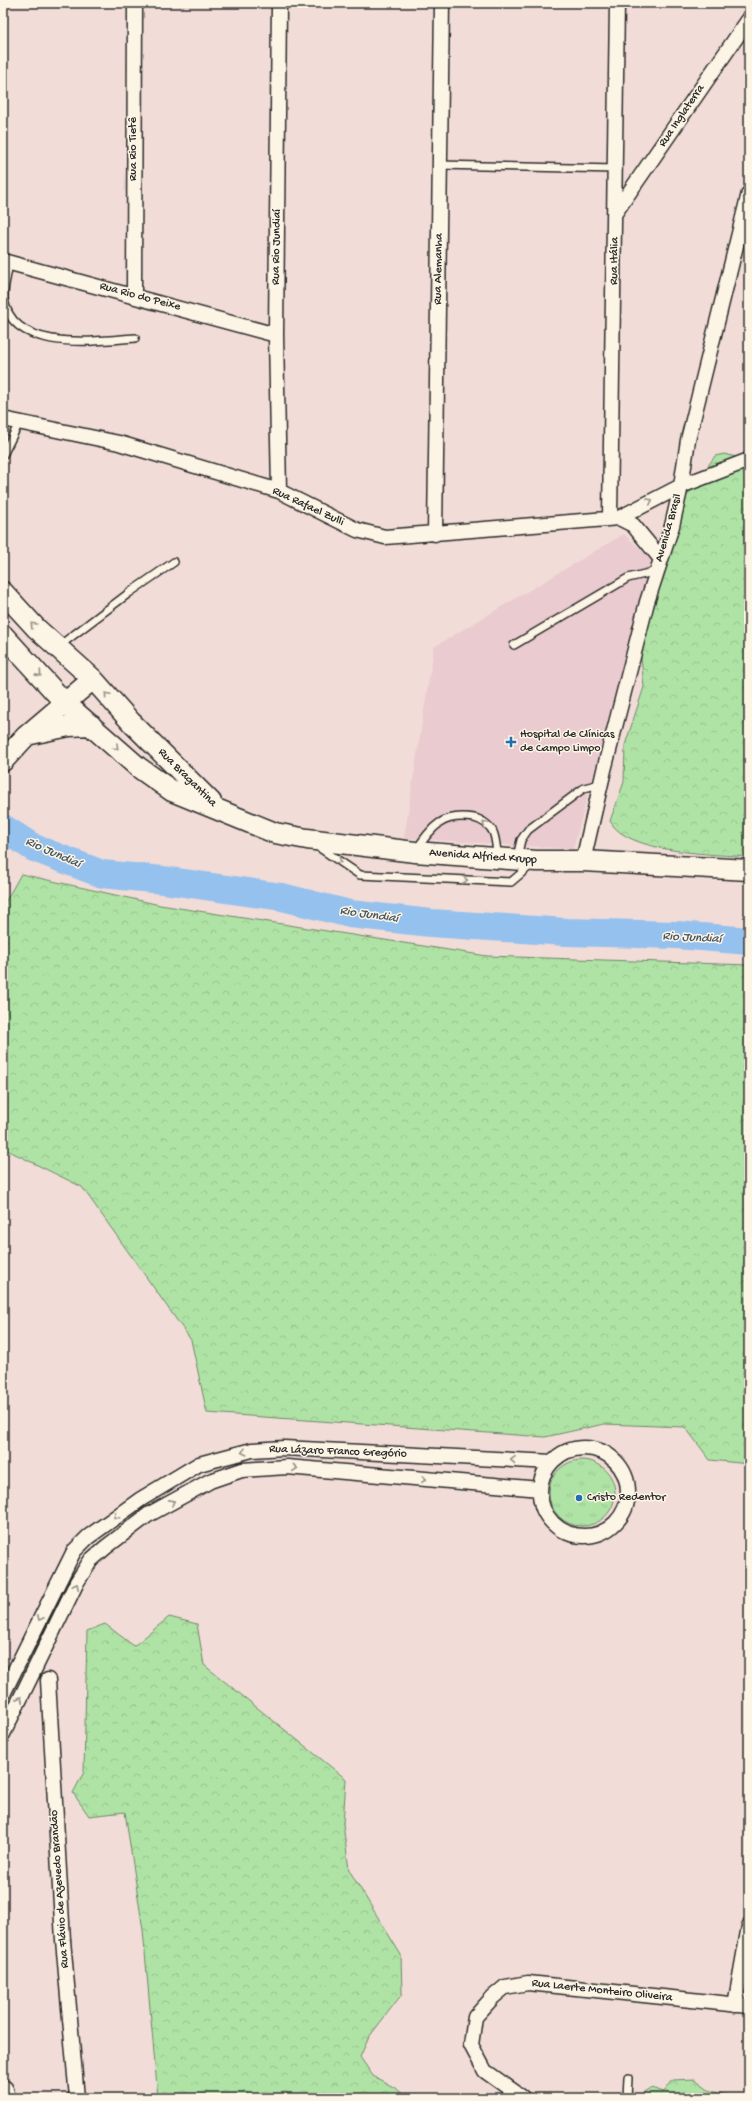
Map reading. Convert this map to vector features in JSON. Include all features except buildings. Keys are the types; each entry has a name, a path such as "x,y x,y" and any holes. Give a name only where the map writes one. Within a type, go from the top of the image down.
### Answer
{"main road":[{"name":"Rua Bragantina","path":"3,592 36,628 93,679 131,722 192,785 222,812"},
{"name":"Rua Bragantina","path":"3,635 65,703 138,767 172,791 222,812"},
{"path":"3,761 26,736 93,679"},
{"path":"26,736 56,728 91,725"},
{"name":"Avenida Alfried Krupp","path":"222,812 275,833 307,839 415,852 517,860 583,861 749,870"},
{"path":"3,2090 5,2098"}],"street":[{"name":"Rua Rio Tietê","path":"134,295 135,3"},
{"name":"Rua Rio Jundiaí","path":"279,3 276,335 279,491"},
{"name":"Rua Alemanha","path":"436,534 442,3"},
{"name":"Rua Itália","path":"615,518 617,3"},
{"name":"Rua Inglaterra","path":"615,213 749,19"},
{"name":"Avenida Brasil","path":"583,861 600,784 659,565 672,526 681,486 688,440 749,193"},
{"name":"Rua Rio do Peixe","path":"6,262 134,295 276,335"},
{"name":"Rua Rafael Zulli","path":"3,419 120,443 279,491 357,530 385,537 436,534 615,518"},
{"path":"615,518 681,486 749,460"},
{"path":"615,518 633,525 659,565"},
{"name":"Rua Lázaro Franco Gregório","path":"3,1694 74,1551 88,1537 141,1499 199,1464 252,1450 284,1448 552,1462"},
{"path":"590,1448 603,1452 614,1459 623,1470 628,1483 629,1497 625,1510 618,1522 607,1530 594,1536 581,1536 567,1533 551,1520 541,1503 540,1489 544,1474 552,1462 563,1453 576,1449 590,1448"},
{"name":"Rua Lázaro Franco Gregório","path":"3,1734 77,1582 91,1560 148,1515 210,1481 242,1470 288,1467 540,1489"},
{"path":"141,1499 148,1515"},
{"name":"Rua Flávio de Azevedo Brandão","path":"48,1680 63,1940 77,2098"},
{"path":"742,2005 749,1926"},
{"name":"Rua Laerte Monteiro Oliveira","path":"522,2098 485,2071 471,2045 475,2017 505,1987 528,1983 742,2005"}],"lane":[{"path":"440,165 616,169"},
{"path":"6,262 4,298 8,314 19,326 44,338 100,340 135,338"},
{"path":"3,455 19,423"},
{"path":"57,647 129,593 174,562"},
{"path":"514,645 628,578 659,565"},
{"path":"307,839 360,874 511,882 521,840 528,830 584,788 600,784"},
{"path":"415,852 431,829 444,819 461,816 480,819 493,831 517,860"},
{"path":"627,2098 628,2078"}],"shaded area":[{"name":"Hospital de Clínicas de Campo Limpo","path":"624,534 652,560 573,849 404,838 434,647"}],"green space":[{"path":"724,454 749,460 749,857 695,853 653,846 634,840 620,832 610,821 624,782 625,745 644,687 639,638 681,504 715,456"},
{"path":"21,874 160,905 487,956 749,965 749,1464 710,1460 685,1427 604,1424 545,1437 207,1413 191,1340 82,1187 3,1148 3,906"},
{"path":"582,1460 595,1463 605,1470 612,1480 615,1493 612,1506 605,1516 595,1523 582,1526 569,1523 559,1516 552,1506 549,1493 552,1480 559,1470 569,1463"},
{"path":"169,1617 197,1624 204,1665 346,1779 343,1824 349,1870 401,1955 402,1994 369,2037 360,2057 373,2076 397,2089 407,2098 158,2098 143,1930 125,1812 89,1816 73,1793 84,1772 87,1631 105,1624 134,1646"},
{"path":"695,2079 711,2091 739,2098 643,2098 642,2094 651,2088 664,2092 673,2080"}],"waterway":[{"name":"Rio Jundiaí","path":"3,828 34,848 102,874 163,880 282,897 350,914 431,923 566,932 677,935 749,941"}],"place":[{"name":"Hospital de Clínicas de Campo Limpo","path":"511,742"},
{"name":"Cristo Redentor","path":"579,1498"}]}
